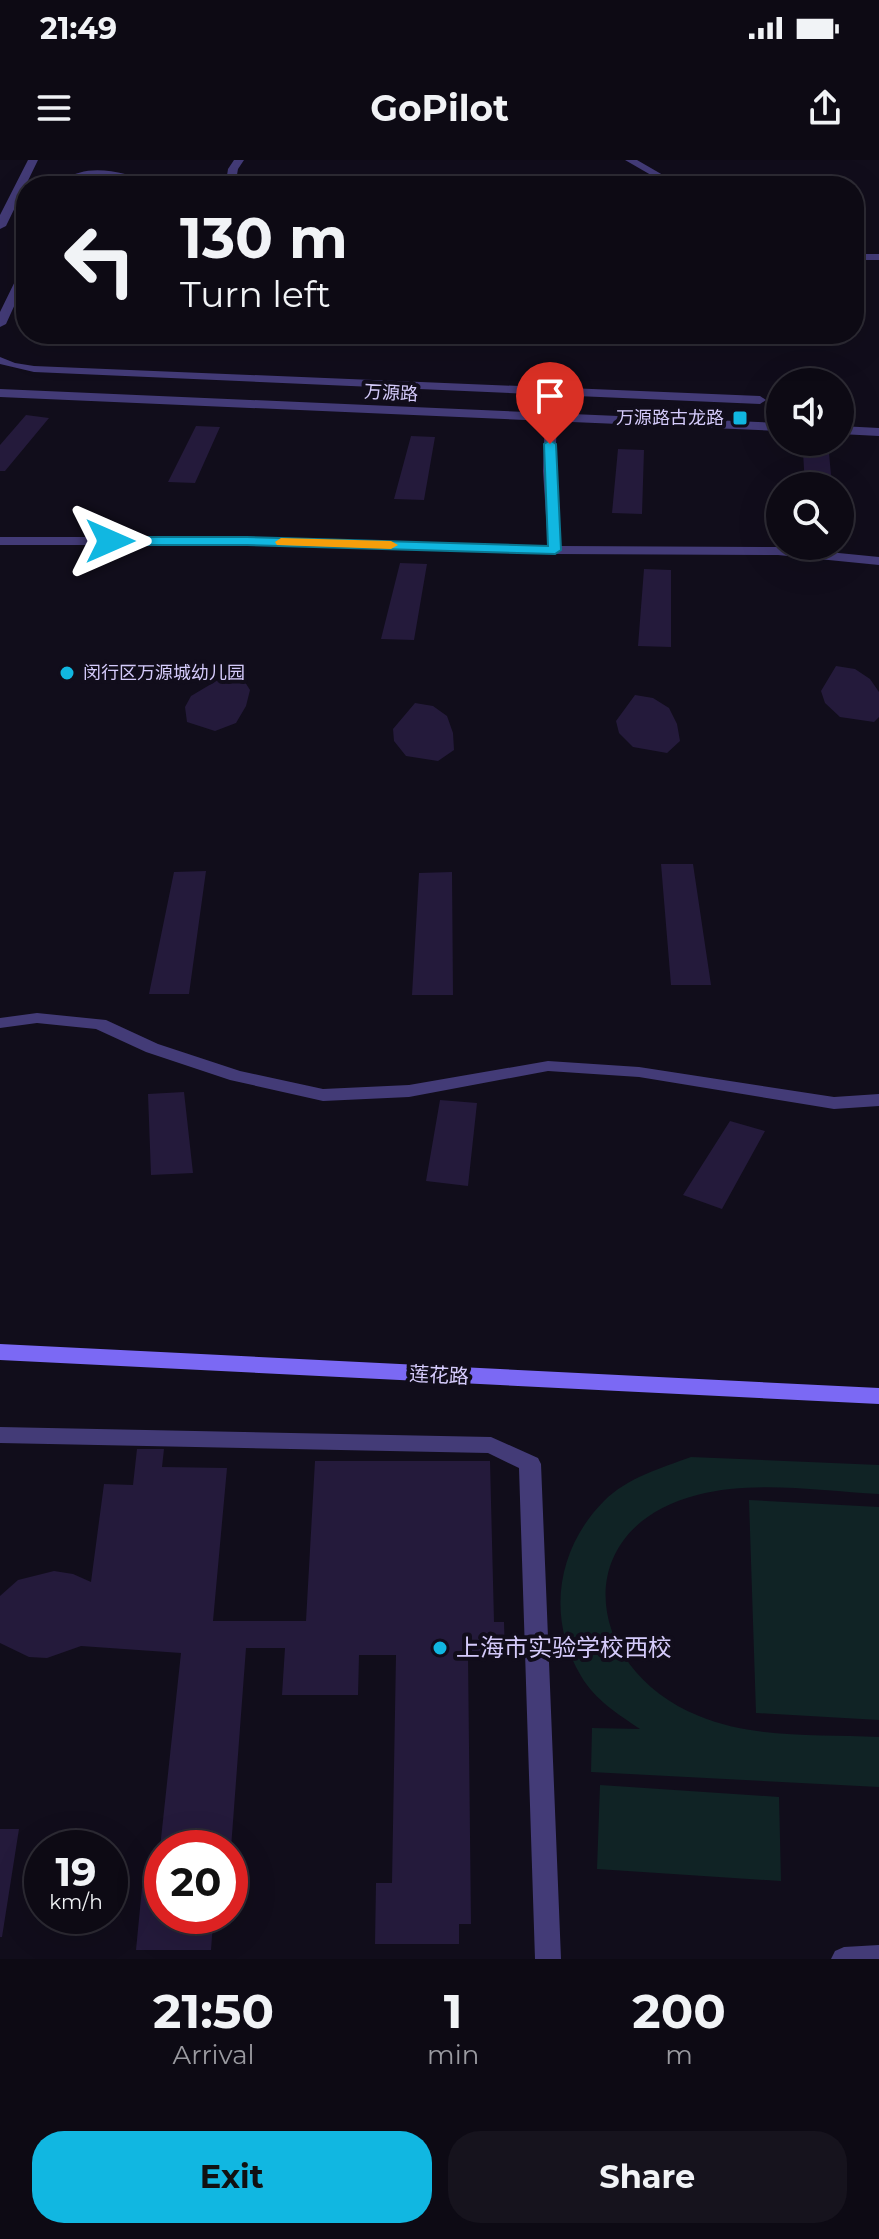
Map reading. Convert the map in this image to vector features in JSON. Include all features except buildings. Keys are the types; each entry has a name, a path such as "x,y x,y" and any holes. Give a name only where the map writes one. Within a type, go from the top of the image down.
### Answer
{"main road":[{"name":"莲花路","path":"0,1352 879,1396"}],"street":[{"path":"0,226 16,194"},
{"name":"万源路","path":"0,393 766,426"},
{"path":"854,431 879,432"}],"lane":[{"path":"78,160 87,174"},
{"path":"630,160 659,176"},
{"path":"80,176 117,176"},
{"path":"0,324 16,290"},
{"path":"0,360 12,366 34,369 760,400"},
{"path":"551,418 549,471 555,550"},
{"path":"0,541 247,541 555,550 778,551 879,561"},
{"path":"0,1023 37,1018 100,1024 152,1048 236,1076 323,1095 409,1091 548,1066 639,1072 834,1103 879,1100"},
{"path":"0,1435 491,1445 530,1464 548,1959"},
{"path":"844,1959 879,1957"}],"green space":[{"path":"691,1457 879,1465 879,1494 742,1488 697,1495 655,1512 626,1538 610,1568 606,1601 613,1635 632,1667 661,1695 699,1716 742,1729 879,1737 879,1787 591,1772 592,1728 640,1729 593,1692 570,1654 563,1631 561,1608 567,1562 588,1520 613,1493 645,1474"},
{"path":"749,1500 879,1507 879,1720 756,1713"},
{"path":"600,1785 779,1797 781,1881 597,1869"}],"slow traffic":[{"path":"281,542 391,545"}],"place":[{"name":"万源路古龙路","path":"740,418"},
{"name":"闵行区万源城幼儿园","path":"67,673"},
{"name":"上海市实验学校西校","path":"440,1648"}],"route":[{"path":"110,541 247,541 555,550 550,444"}]}
